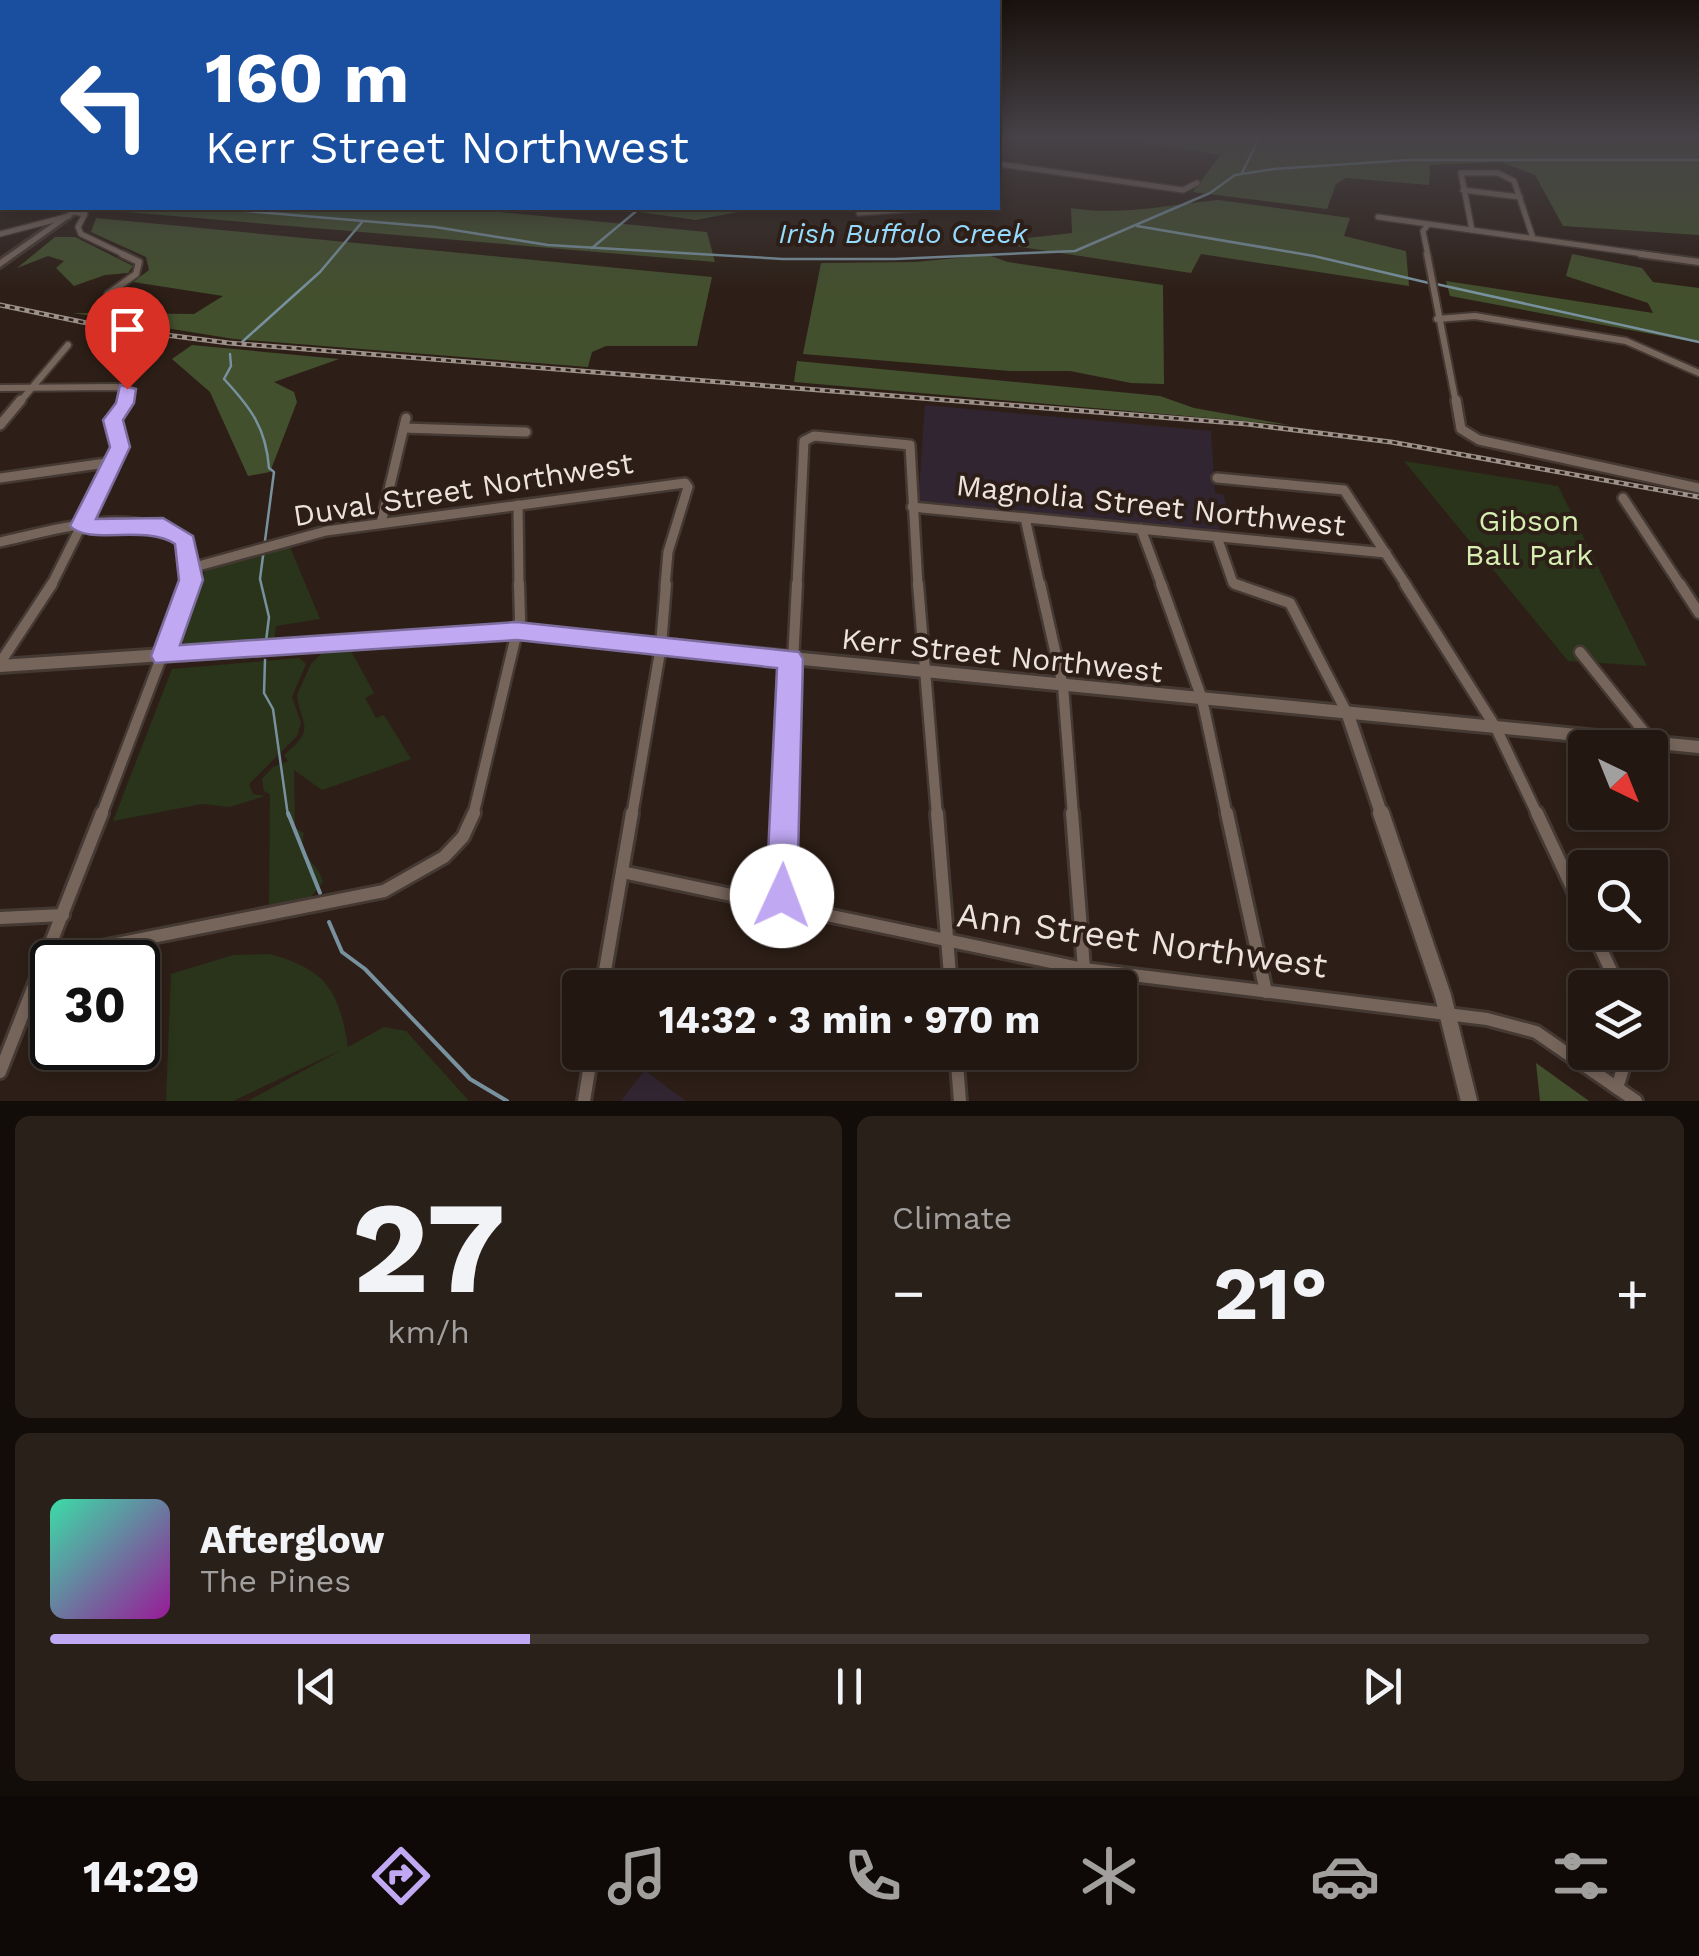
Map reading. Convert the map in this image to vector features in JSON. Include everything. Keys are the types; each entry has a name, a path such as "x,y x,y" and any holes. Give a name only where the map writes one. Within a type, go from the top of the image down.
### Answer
{"main road":[{"path":"0,264 74,212"}],"street":[{"path":"1517,189 1533,238"},
{"path":"1472,230 1463,190 1520,197"},
{"path":"859,213 899,210"},
{"path":"0,234 74,212 85,214 78,227 81,234 139,262 136,274 108,294"},
{"path":"1378,216 1699,262"},
{"path":"1428,225 1423,231 1432,290 1461,429 1479,440 1699,488"},
{"path":"1437,319 1474,316 1626,341 1699,373"},
{"path":"0,426 68,345"},
{"path":"0,388 127,389 125,403 113,420 121,443 114,462 47,594 0,664"},
{"path":"381,523 405,423 526,432"},
{"path":"781,905 790,659 804,441 814,436 910,446 949,970"},
{"path":"0,478 114,462"},
{"path":"1217,478 1344,490 1496,728 1568,879"},
{"name":"Duval Street Northwest","path":"192,568 276,543 381,523 685,483 688,488 668,552 661,646"},
{"path":"1622,498 1699,613"},
{"path":"138,940 384,892 428,871 457,846 470,825 517,631 518,505"},
{"name":"Magnolia Street Northwest","path":"912,507 1386,553"},
{"path":"1025,518 1063,686 1084,969"},
{"path":"0,542 81,526 163,526 186,541 192,568 188,594 53,940"},
{"path":"1140,529 1202,700 1266,992"},
{"path":"1217,537 1233,583 1290,603 1348,715 1447,1011 1469,1101"},
{"name":"Kerr Street Northwest","path":"0,664 517,631 1568,734"},
{"path":"605,970 661,646"},
{"path":"1580,652 1643,730"},
{"name":"Kerr Street Northwest","path":"1668,744 1699,747"},
{"name":"Ann Street Northwest","path":"622,872 1084,969 1447,1011 1536,1032 1636,1101"},
{"path":"0,918 63,914"},
{"path":"0,1072 30,998"},
{"path":"584,1101 589,1070"},
{"path":"957,1070 960,1101"},
{"path":"1617,1088 1622,1070"}],"shaded area":[{"path":"925,405 1211,431 1215,493 1224,495 1226,506 1217,505 1220,533 918,504"},
{"path":"645,1070 686,1101 621,1101"}],"green space":[{"path":"1195,189 1334,189 1327,209 1193,192"},
{"path":"1543,189 1699,189 1699,235 1563,226"},
{"path":"1218,200 1350,218 1344,236 1406,251 1409,286 1201,254 1191,273 1015,246 1010,240 1072,233 1071,208 1126,210"},
{"path":"102,210 480,210 707,232 715,262"},
{"path":"624,210 743,210 696,220"},
{"path":"96,218 712,277 697,346 606,346 592,352 588,367 234,339 73,313 194,314 223,296 133,282 149,270 146,257 91,232"},
{"path":"55,237 75,237 133,266 128,273 105,275 74,286 56,268 64,261 48,256 17,268"},
{"path":"1572,254 1642,268 1653,282 1699,288 1699,343 1450,296 1446,281 1653,313 1648,303 1566,276"},
{"path":"988,255 1008,262 1163,285 1164,384 1131,383 1070,371 1010,371 803,354 821,263 915,262"},
{"path":"192,345 339,359 274,382 294,392 297,402 270,472 248,476 210,392 172,359"},
{"path":"797,361 1160,396 1194,408 1289,425 794,382"},
{"name":"Gibson Ball Park","path":"1404,461 1558,486 1647,666 1568,661"},
{"path":"290,547 320,619 276,626 274,640 190,646 180,641 205,571"},
{"path":"351,651 374,693 365,698 376,718 384,715 411,759 322,790 294,770 295,828 304,833 303,848 323,882 308,900 269,906 270,794 264,791 262,779 273,767 288,761 284,755 304,732 297,695 311,664 323,652"},
{"path":"299,658 306,664 292,697 301,723 297,736 249,784 253,794 265,796 230,807 202,804 113,821 172,669"},
{"path":"270,954 305,967 327,986 340,1011 348,1047 384,1027 406,1031 469,1101 248,1101 343,1049 233,1101 166,1101 171,974 233,955"},
{"path":"1536,1063 1589,1101 1540,1101"}],"waterway":[{"name":"Irish Buffalo Creek","path":"592,248 783,259 895,259 1075,251 1215,189"},
{"name":"Irish Buffalo Creek","path":"235,210 435,227 548,245 592,248"},
{"path":"592,248 638,210"},
{"path":"242,342 320,272 363,221"},
{"path":"1137,226 1314,256 1429,283"},
{"path":"1436,284 1699,342"},
{"path":"230,354 231,366 224,379 256,419 269,468 274,472 260,579 269,617 266,641"},
{"path":"265,660 264,693 273,709 288,816"},
{"path":"288,813 320,893"},
{"path":"329,922 342,952 365,969 470,1079 507,1101"}],"railway":[{"path":"0,305 111,328 229,343 1247,424 1391,442 1699,497"}],"route":[{"path":"127,389 125,403 113,420 120,447 81,526 163,526 186,541 191,580 164,656 517,631 790,659 782,896"}]}
